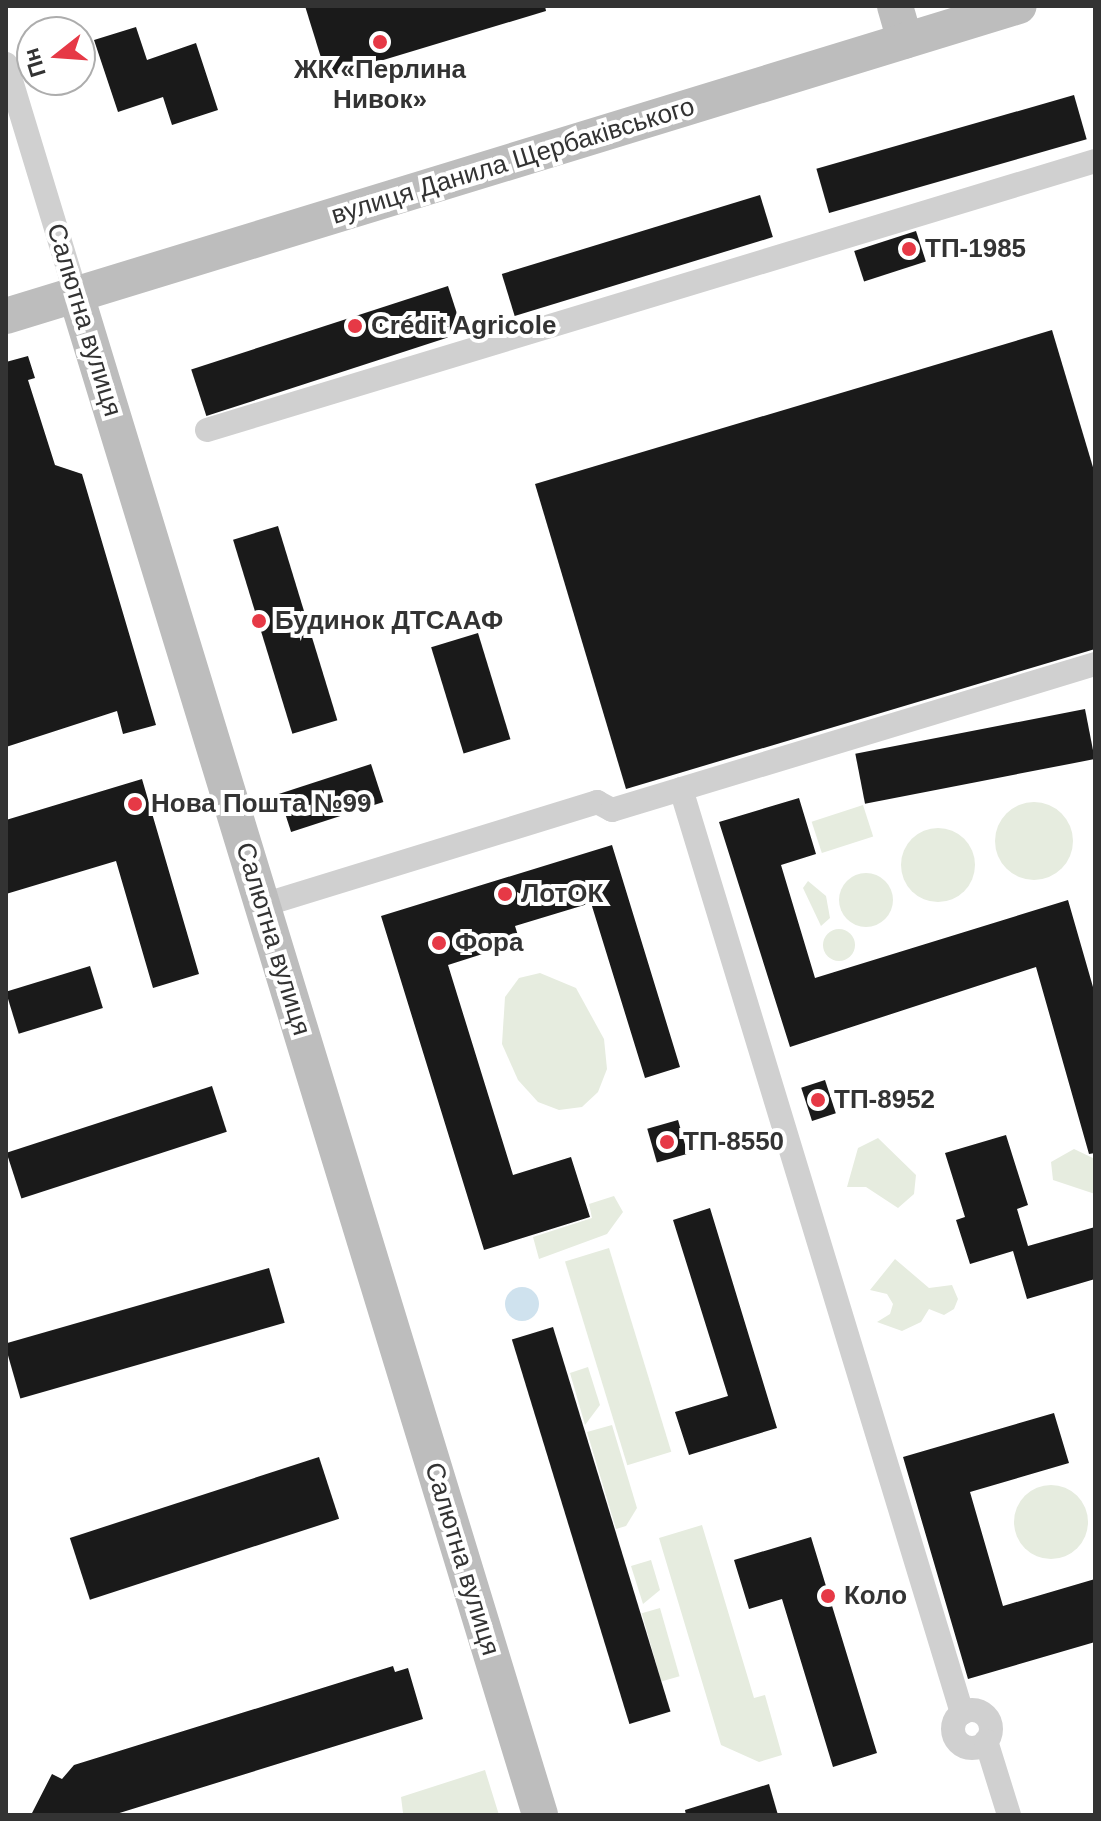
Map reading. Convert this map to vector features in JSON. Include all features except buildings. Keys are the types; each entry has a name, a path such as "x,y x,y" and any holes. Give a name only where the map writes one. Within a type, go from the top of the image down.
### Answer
{"street":[{"path":"895,6 905,41"},
{"name":"вулиця Данила Щербаківського","path":"6,316 1019,6"},
{"name":"Салютна вулиця","path":"6,64 540,1815"},
{"path":"207,430 1095,161"},
{"path":"263,905 597,802 612,810 1095,664"},
{"path":"681,789 962,1713 986,1717 986,1741 1009,1815"}],"shaded area":[{"path":"1026,802 1042,802 1056,808 1067,819 1073,841 1067,863 1056,874 1042,880 1026,880 1012,874 1001,863 995,849 995,833 1001,819 1012,808"},
{"path":"863,805 873,836 822,853 812,822"},
{"path":"931,828 945,828 959,834 969,844 975,865 969,886 959,896 945,902 931,902 917,896 907,886 901,872 901,858 907,844 917,834"},
{"path":"866,873 885,881 893,900 885,919 866,927 847,919 839,900 847,881"},
{"path":"808,881 826,896 830,918 821,926 803,888"},
{"path":"839,929 850,934 855,945 850,956 839,961 828,956 823,945 828,934"},
{"path":"540,973 576,988 604,1039 607,1069 598,1092 582,1107 559,1110 538,1102 518,1080 502,1044 505,997 519,978"},
{"path":"878,1138 916,1175 914,1194 898,1208 866,1187 847,1187 858,1148"},
{"path":"1074,1149 1095,1159 1095,1194 1053,1180 1051,1162"},
{"path":"614,1196 623,1212 607,1234 539,1259 533,1237 592,1218 589,1204"},
{"path":"609,1248 671,1452 627,1465 565,1261"},
{"path":"895,1259 929,1288 952,1285 958,1299 954,1309 944,1315 929,1309 921,1322 902,1331 877,1322 890,1314 893,1304 887,1294 870,1290"},
{"path":"588,1367 600,1405 585,1425 570,1373"},
{"path":"612,1425 637,1508 626,1526 616,1529 587,1432"},
{"path":"1051,1485 1065,1488 1077,1496 1085,1508 1088,1522 1085,1536 1077,1548 1065,1556 1051,1559 1037,1556 1025,1548 1017,1536 1014,1522 1017,1508 1025,1496 1037,1488"},
{"path":"702,1525 754,1698 765,1695 782,1755 759,1762 721,1745 659,1538"},
{"path":"651,1560 660,1590 643,1604 631,1566"},
{"path":"660,1608 680,1676 661,1681 642,1613"},
{"path":"485,1770 499,1815 396,1815 403,1813 401,1797"}],"water":[{"path":"522,1287 534,1292 539,1304 534,1316 522,1321 510,1316 505,1304 510,1292"}],"place":[{"name":"ЖК «Перлина Нивок»","path":"380,42"},
{"name":"ТП-1985","path":"909,249"},
{"name":"Crédit Agricole","path":"355,326"},
{"name":"Будинок ДТСААФ","path":"259,621"},
{"name":"Нова Пошта №99","path":"135,804"},
{"name":"ЛотОК","path":"505,894"},
{"name":"Фора","path":"439,943"},
{"name":"ТП-8952","path":"818,1100"},
{"name":"ТП-8550","path":"667,1142"},
{"name":"Коло","path":"828,1596"}]}
